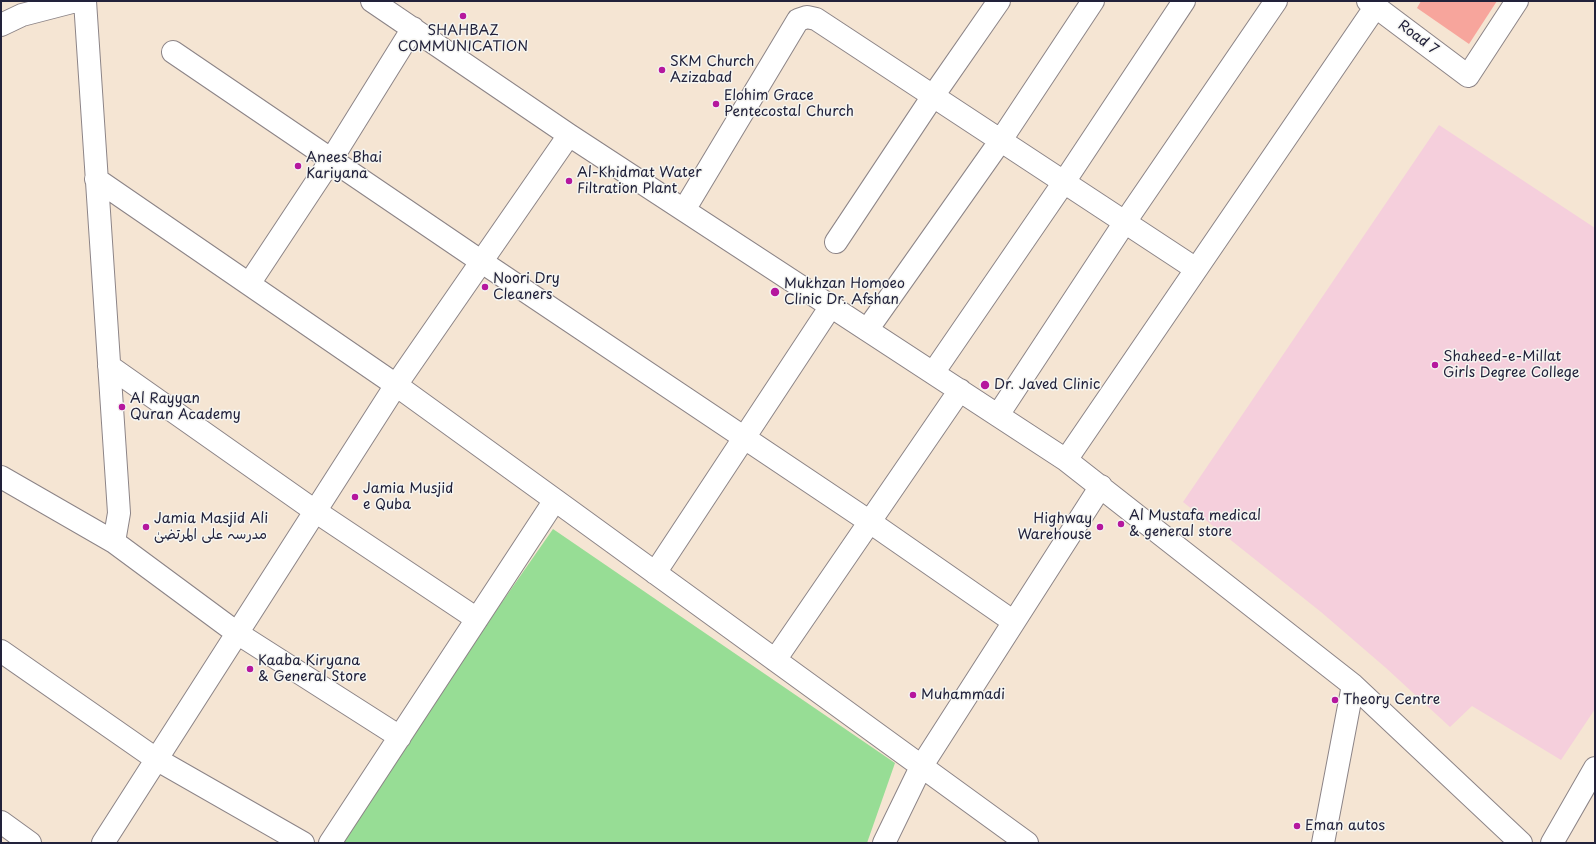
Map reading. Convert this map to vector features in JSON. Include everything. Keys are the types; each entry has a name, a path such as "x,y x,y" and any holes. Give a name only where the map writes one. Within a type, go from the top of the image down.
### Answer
{"street":[{"path":"1,25 22,15 76,1"},
{"path":"85,1 119,513 114,542"},
{"path":"372,1 569,135 1066,460 1353,684 1521,843"},
{"path":"836,242 933,96 999,1"},
{"path":"868,330 1001,140 1093,1"},
{"path":"933,373 1064,182 1184,1"},
{"path":"998,415 1125,222 1276,1"},
{"name":"Road 7","path":"1372,4 1468,76 1517,1"},
{"path":"1066,460 1196,269 1372,4"},
{"path":"684,210 798,20 807,17 816,19 1196,269"},
{"path":"249,284 331,160 413,28"},
{"path":"173,52 482,262 870,522 1014,622"},
{"path":"103,843 396,385 569,135"},
{"path":"96,179 396,385 1027,843"},
{"path":"655,573 831,306"},
{"path":"109,366 315,511 477,619"},
{"path":"775,660 960,390"},
{"path":"1,477 114,542 237,633 400,737"},
{"path":"884,843 921,767 1101,486"},
{"path":"330,843 555,500"},
{"path":"1,651 156,759 303,843"},
{"path":"1323,843 1353,684"},
{"path":"1552,843 1595,768"},
{"path":"1,822 30,843"}],"shaded area":[{"name":"Shaheed-e-Millat Girls Degree College","path":"1439,125 1595,228 1595,709 1561,760 1472,706 1450,727 1386,668 1321,612 1183,502"}],"green space":[{"path":"553,529 895,763 867,843 334,843"}],"building":[{"path":"1421,1 1497,1 1469,44 1417,8"}],"place":[{"name":"SHAHBAZ COMMUNICATION","path":"463,16"},
{"name":"SKM Church Azizabad","path":"662,70"},
{"name":"Elohim Grace Pentecostal Church","path":"716,104"},
{"name":"Anees Bhai Kariyana","path":"298,166"},
{"name":"Al-Khidmat Water Filtration Plant","path":"569,181"},
{"name":"Noori Dry Cleaners","path":"485,287"},
{"name":"Mukhzan Homoeo Clinic Dr. Afshan","path":"775,292"},
{"name":"Shaheed-e-Millat Girls Degree College","path":"1435,365"},
{"name":"Dr. Javed Clinic","path":"985,385"},
{"name":"Al Rayyan Quran Academy","path":"122,407"},
{"name":"Jamia Musjid e Quba","path":"355,497"},
{"name":"Al Mustafa medical & general store","path":"1121,524"},
{"name":"Jamia Masjid Ali مدرسہ علی المرتضیٰ","path":"146,527"},
{"name":"Highway Warehouse","path":"1100,527"},
{"name":"Kaaba Kiryana & General Store","path":"250,669"},
{"name":"Muhammadi","path":"913,695"},
{"name":"Theory Centre","path":"1335,700"},
{"name":"Eman autos","path":"1297,826"}]}
